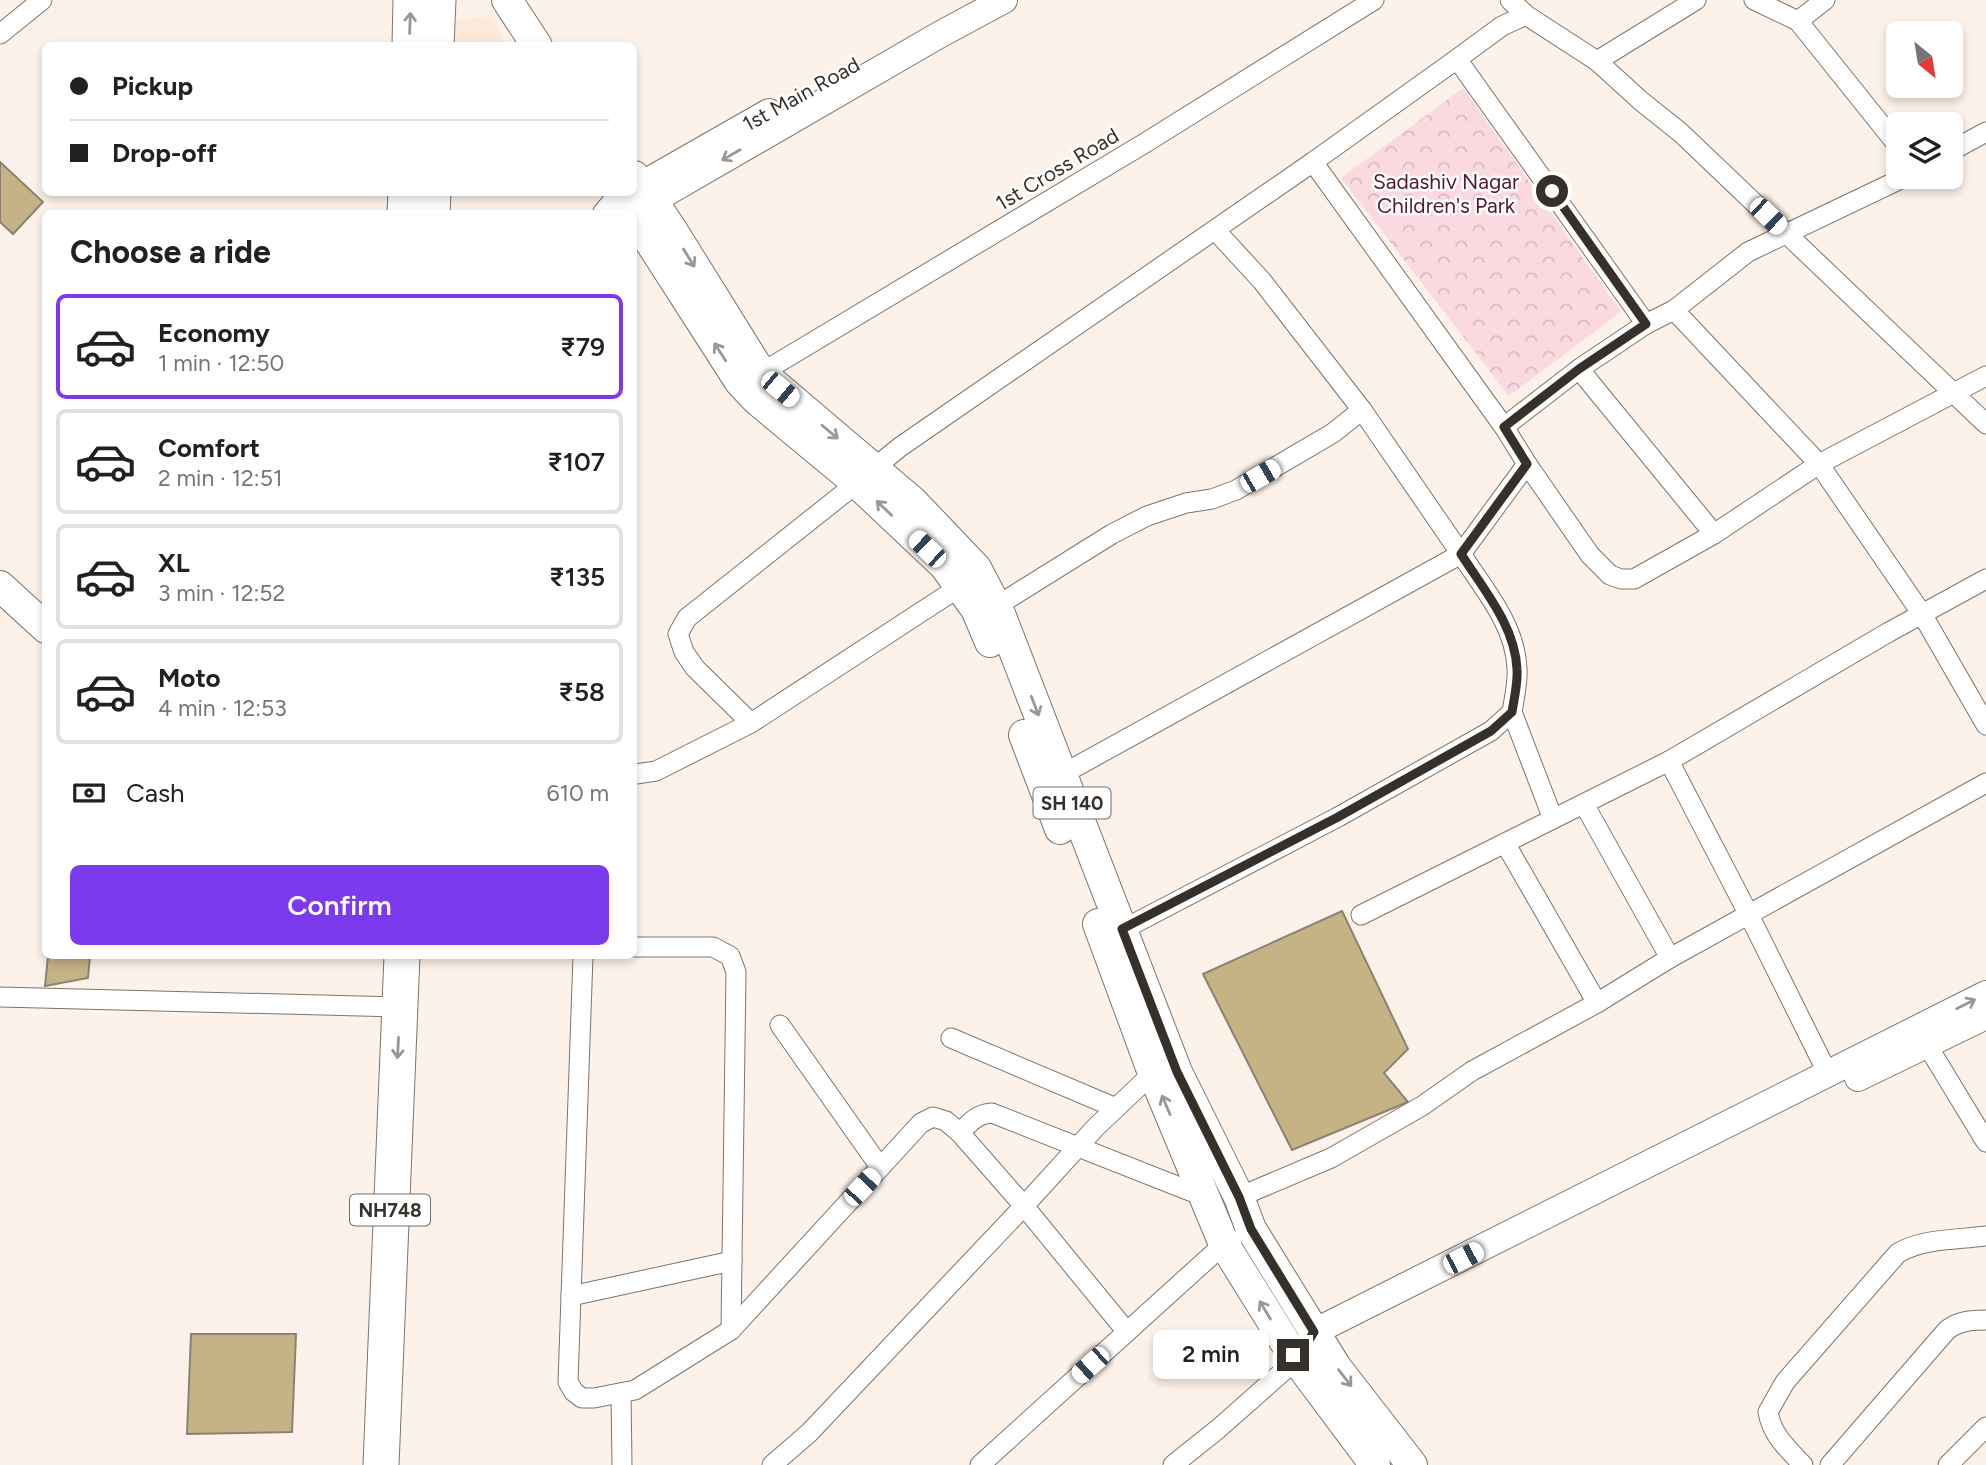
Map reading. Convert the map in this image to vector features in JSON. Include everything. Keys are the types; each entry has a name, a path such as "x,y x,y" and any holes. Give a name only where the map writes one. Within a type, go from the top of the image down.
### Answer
{"highway":[{"path":"410,42 411,0"},
{"path":"436,42 438,0"},
{"name":"NH748","path":"379,959 387,1007 381,1465"},
{"name":"NH748","path":"359,1465 387,1007 401,959"}],"main road":[{"path":"507,0 534,42"},
{"name":"SH 140","path":"630,199 761,373 865,476 961,586 988,611 1061,775 1177,1072 1239,1197 1251,1229 1336,1367 1412,1465"},
{"name":"SH 140","path":"637,211 740,382 757,400 865,476 913,502 968,558 983,579 988,611 1043,785 1103,936 1153,1073 1224,1244 1296,1360 1375,1465"},
{"path":"0,583 42,608"},
{"path":"0,583 42,624"}],"street":[{"path":"0,34 42,0"},
{"name":"1st Main Road","path":"637,195 969,0"},
{"path":"637,195 1004,0"},
{"name":"1st Cross Road","path":"761,373 1145,143 1374,0"},
{"path":"1510,0 1526,15 1597,61 1681,133 1986,424"},
{"path":"1597,61 1696,0"},
{"path":"1754,0 1798,21 1886,130"},
{"path":"1798,21 1825,0"},
{"path":"751,723 695,668 684,652 678,634 687,618 912,440 1216,231 1502,26 1526,15"},
{"path":"1457,59 1646,324"},
{"path":"1963,144 1986,132"},
{"path":"1313,162 1504,427 1590,555 1610,575 1620,579 1634,579 1714,534 1819,464 1986,376"},
{"path":"1504,427 1579,369 1646,324 1674,310 1748,252 1886,186"},
{"path":"1216,231 1262,281 1362,410 1507,626 1517,671 1512,712 1553,820"},
{"path":"1674,310 1819,464 1922,614 1986,725"},
{"path":"1579,369 1714,534"},
{"path":"988,611 1112,534 1147,516 1236,490 1332,433 1362,410"},
{"path":"1061,775 1461,554 1527,464"},
{"path":"1361,915 1669,761 1986,579"},
{"path":"637,774 656,771 751,723 961,586"},
{"path":"1122,929 1350,810 1491,731 1512,712"},
{"path":"1669,761 1828,1073"},
{"path":"1239,1197 1331,1158 1422,1106 1472,1071 1986,783"},
{"path":"1584,804 1670,958"},
{"path":"1505,843 1597,1003"},
{"path":"637,947 713,947 730,956 736,972 731,1330"},
{"path":"583,959 568,1382 582,1398 635,1390 731,1330 920,1123 933,1117 946,1121 960,1133 1127,1332"},
{"path":"0,997 387,1007"},
{"path":"1173,1465 1319,1340 1828,1073 1984,1015"},
{"path":"780,1025 880,1167"},
{"path":"1922,1037 1986,1142"},
{"path":"1319,1340 1836,1088 1922,1037"},
{"path":"951,1038 1116,1108"},
{"path":"772,1465 809,1433 1078,1147 1153,1073"},
{"path":"960,1133 975,1117 992,1113 1205,1197"},
{"path":"980,1465 1224,1244 1251,1229"},
{"path":"1803,1465 1781,1442 1771,1426 1768,1412 1785,1382 1898,1253 1923,1242 1986,1236"},
{"path":"571,1296 732,1261"},
{"path":"1830,1465 1951,1326 1969,1320 1986,1320"},
{"path":"621,1393 622,1465"},
{"path":"1948,1465 1986,1427"}],"shaded area":[{"path":"491,16 504,42 446,42 445,23"}],"green space":[{"name":"Sadashiv Nagar Children's Park","path":"1463,88 1621,312 1509,396 1341,178"}],"building":[{"path":"0,162 43,202 13,234 0,222"},
{"path":"1342,911 1408,1049 1384,1073 1408,1102 1292,1150 1203,974"},
{"path":"48,959 90,959 88,978 45,986"},
{"path":"191,1334 296,1334 292,1432 187,1434"}],"route":[{"path":"1293,1355 1296,1360 1314,1332 1251,1229 1239,1197 1177,1072 1122,929 1338,817 1491,731 1512,712 1517,671 1507,626 1461,554 1527,464 1504,427 1579,369 1646,324 1552,191"}]}
